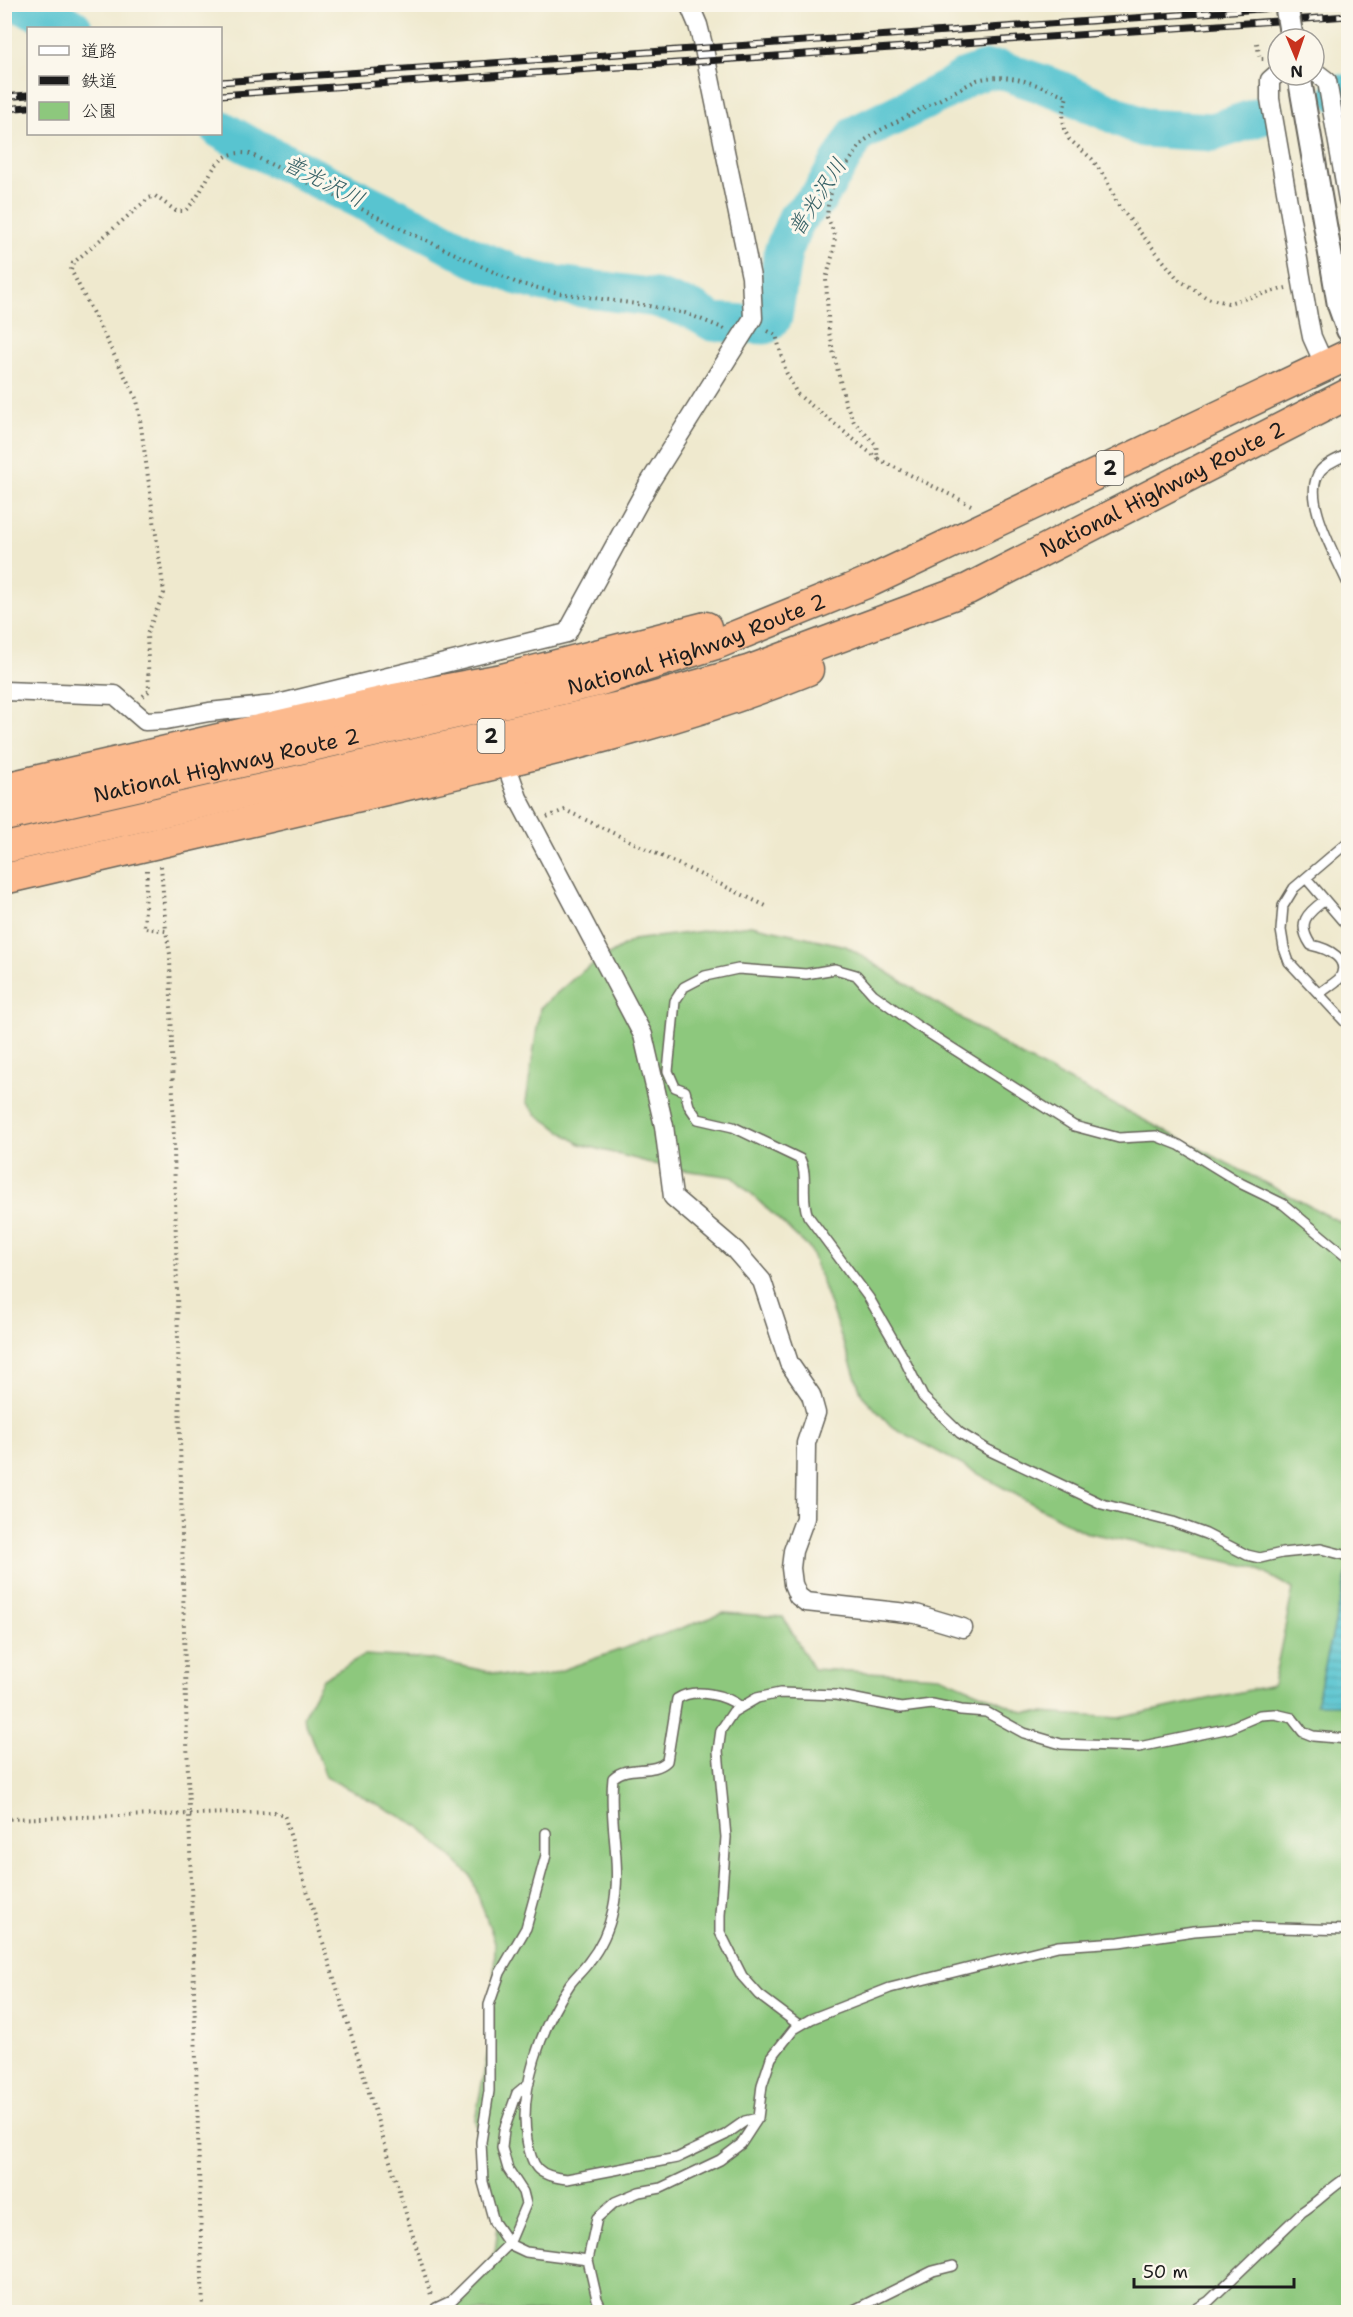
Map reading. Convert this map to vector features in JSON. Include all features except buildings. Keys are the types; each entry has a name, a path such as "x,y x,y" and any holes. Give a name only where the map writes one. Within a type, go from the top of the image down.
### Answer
{"highway":[{"name":"National Highway Route 2","path":"4,816 598,681 716,644 871,580 1337,360"},
{"name":"National Highway Route 2","path":"4,848 628,705 748,671 968,589 1345,399"},
{"path":"4,788 362,694 502,679 675,635 871,580"},
{"path":"4,879 152,855 681,715 752,693 826,663 968,589"}],"street":[{"path":"4,691 115,695 145,721 166,720 209,712 362,694 567,633 648,485 750,326 752,277 704,49 698,25 689,4"},
{"path":"1286,4 1290,27"},
{"path":"1326,80 1348,200"},
{"path":"1270,87 1270,99 1312,337 1337,360"},
{"path":"1301,87 1339,305 1348,330"},
{"path":"505,761 510,780 532,827 643,1035 664,1126 673,1197 735,1250 762,1281 789,1363 811,1395 816,1413 806,1443 805,1518 793,1551 791,1568 793,1584 798,1596 806,1602 916,1614 963,1628"}],"lane":[{"path":"1348,454 1322,468 1313,488 1318,515 1348,584"},
{"path":"1348,842 1294,888 1283,906 1281,930 1289,962 1348,1025"},
{"path":"1306,878 1348,927"},
{"path":"1319,994 1340,977 1342,968 1342,961 1334,951 1311,945 1305,931 1304,924 1310,911 1325,900"},
{"path":"1348,1258 1283,1204 1242,1184 1179,1145 1156,1136 1119,1138 1074,1126 916,1025 873,994 856,975 836,969 806,974 738,969 705,976 684,987 675,1001 668,1071 675,1087 685,1091 689,1106 698,1119 715,1122 743,1132 800,1159 804,1166 805,1209 808,1216 869,1298 923,1397 960,1433 988,1450 1102,1504 1173,1522 1206,1534 1246,1555 1260,1558 1281,1552 1321,1549 1348,1556"},
{"path":"1340,1016 1348,1009"},
{"path":"741,1707 731,1699 696,1693 682,1696 677,1699 667,1761 655,1768 619,1773 613,1778 610,1797 617,1857 613,1912 601,1945 570,1983 538,2047 529,2083 524,2124 529,2150 536,2169 552,2178 585,2177 677,2158 725,2135 745,2121 758,2118"},
{"path":"799,2025 759,1995 725,1945 720,1932 726,1837 718,1751 721,1730 733,1712 757,1698 780,1693 836,1695 901,1708 932,1704 986,1712 1024,1733 1061,1744 1138,1747 1230,1728 1260,1715 1275,1714 1292,1718 1303,1732 1313,1736 1348,1739"},
{"path":"546,1833 546,1855 526,1928 500,1973 489,2004 489,2091 481,2142 483,2182 494,2222 509,2244 526,2252 588,2260"},
{"path":"603,2313 597,2299 588,2260 597,2218 615,2202 639,2192 661,2188 720,2160 741,2144 758,2118 762,2085 771,2058 794,2029 810,2019 890,1988 1058,1946 1119,1942 1194,1931 1246,1927 1348,1930"},
{"path":"436,2308 451,2301 509,2244 526,2204 523,2192 508,2169 502,2148 504,2130 517,2092 529,2083"},
{"path":"1191,2313 1209,2301 1302,2212 1348,2177"},
{"path":"850,2313 924,2276 953,2266"}],"path":[{"path":"1257,43 1260,59 1266,62"},
{"path":"878,459 876,445 854,422 844,402 829,333 825,279 834,250 835,235 828,217 833,184 864,141 977,80 1006,76 1067,96 1064,129 1069,139 1092,159 1106,179 1118,205 1178,279 1207,298 1228,303 1302,284"},
{"path":"124,703 144,696 149,691 147,633 164,593 137,400 71,270 73,263 149,198 155,196 176,210 184,211 225,155 237,151 250,154 517,283 559,293 685,313 724,329 750,326 771,331 776,335 786,372 797,394 878,459 980,510 989,525"},
{"path":"532,827 549,815 565,810 766,906"},
{"path":"152,855 147,864 144,928 166,931"},
{"path":"152,855 170,954 184,1632 203,2313"},
{"path":"4,1819 274,1812 284,1815 436,2308"}],"green space":[{"path":"751,925 846,946 1021,1056 1348,1226 1348,2312 452,2312 495,2252 498,2226 475,2120 493,2026 495,1942 471,1876 419,1826 326,1777 303,1716 323,1679 364,1655 430,1659 522,1679 551,1674 724,1613 783,1617 813,1669 940,1676 1024,1712 1119,1718 1273,1685 1293,1589 1254,1567 1084,1532 891,1426 862,1395 810,1249 733,1177 669,1168 580,1144 536,1114 526,1102 540,1008 581,972 633,940"}],"water":[{"path":"1347,1572 1348,1701 1340,1704 1316,1704"}],"waterway":[{"name":"普光沢川","path":"20,4 71,27"},
{"name":"普光沢川","path":"222,130 473,257 518,276 544,283 656,298 693,310 713,322 765,325 773,317 783,252 797,218 819,197 857,134 946,90 966,77 986,70 1001,70 1060,90 1144,128 1213,132 1264,115"},
{"name":"普光沢川","path":"1340,94 1348,94"}],"railway":[{"path":"222,82 1333,4"},
{"path":"222,95 1348,16"},
{"path":"4,97 27,95"},
{"path":"4,109 27,107"}]}
